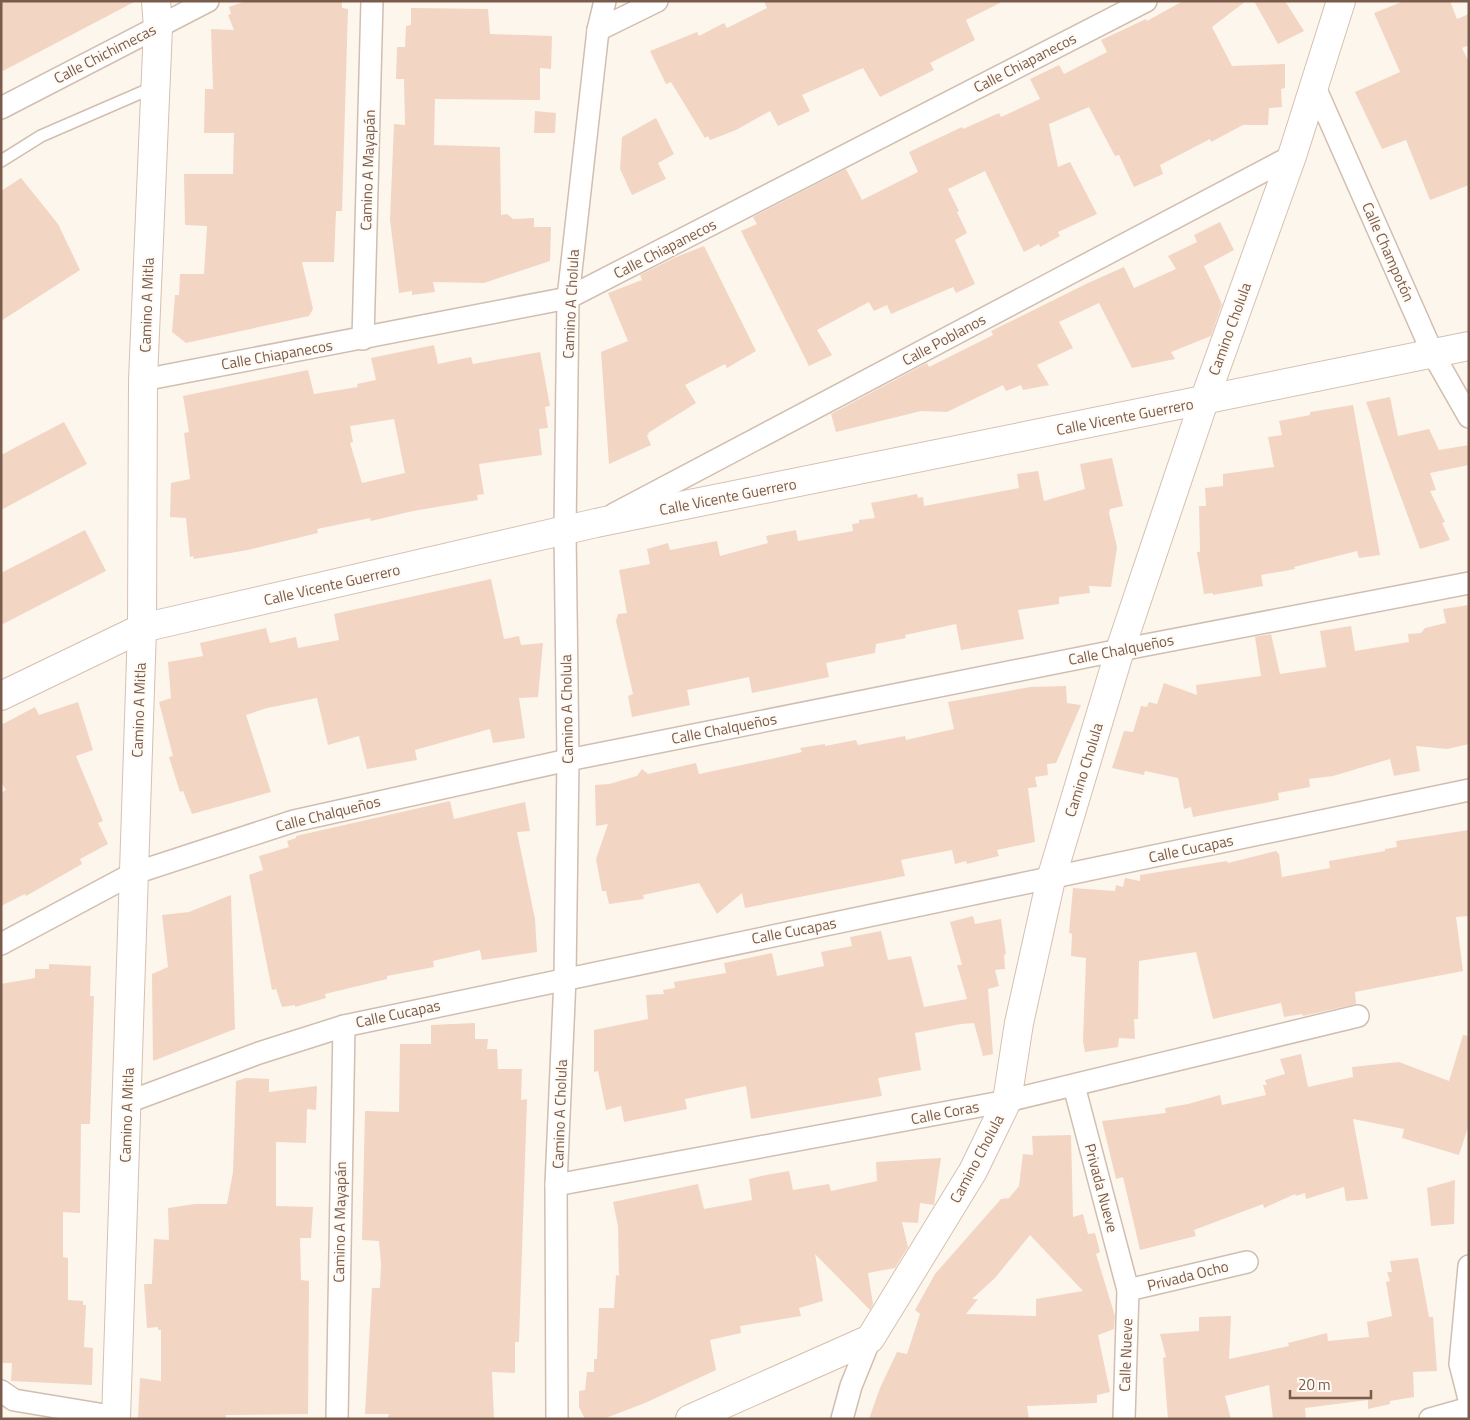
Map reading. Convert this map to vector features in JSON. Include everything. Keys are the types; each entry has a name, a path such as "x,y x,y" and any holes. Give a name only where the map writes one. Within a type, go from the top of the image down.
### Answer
{"street":[{"name":"Calle Chichimecas","path":"1,108 157,14 208,1"},
{"name":"Camino A Mayapán","path":"363,340 372,1"},
{"name":"Camino A Cholula","path":"557,1419 556,1185 565,978 568,760 565,532 568,298 598,30 605,1"},
{"path":"598,30 657,1"},
{"name":"Calle Chiapanecos","path":"144,380 363,340 568,298 1146,1"},
{"name":"Camino Cholula","path":"870,1339 973,1171 1007,1101 1019,1024 1051,879 1120,650 1204,401 1292,156 1342,1"},
{"name":"Camino A Mitla","path":"116,1418 128,1102 132,874 142,628 144,380 156,87 157,14"},
{"name":"Calle Champotón","path":"1314,85 1433,354 1469,417"},
{"name":"Calle Poblanos","path":"596,523 1292,156"},
{"name":"Calle Vicente Guerrero","path":"1,696 142,628 565,532 596,523 1469,346"},
{"name":"Calle Chalqueños","path":"1,944 132,874 294,821 568,760 1120,650 1469,583"},
{"name":"Calle Cucapas","path":"128,1102 259,1053 344,1026 565,978 1051,879 1469,790"},
{"name":"Calle Coras","path":"556,1185 1007,1101 1358,1016"},
{"name":"Camino A Mayapán","path":"336,1419 344,1026"},
{"name":"Privada Nueve","path":"1074,1086 1128,1290"},
{"name":"Privada Ocho","path":"1128,1290 1247,1262"},
{"path":"1469,1266 1460,1364 1469,1399"},
{"name":"Calle Nueve","path":"1124,1419 1128,1290"},
{"path":"690,1419 870,1339"},
{"path":"842,1419 851,1386 870,1339"},
{"path":"1,1391 14,1400 116,1418"},
{"path":"1430,1419 1469,1408"}],"lane":[{"path":"1,161 41,136 156,87"}],"building":[{"path":"1,1 136,1 1,72"},
{"path":"246,1 342,1 342,8 348,9 342,211 336,211 334,262 302,262 313,309 309,316 186,343 172,332 175,295 179,295 180,274 204,274 207,226 185,225 184,174 233,174 234,133 204,133 205,89 213,89 211,29 234,30 228,15 231,14 229,7"},
{"path":"764,1 1004,1 966,20 975,40 930,63 934,70 880,97 863,68 802,95 810,111 778,126 770,111 736,130 710,140 708,136 705,138 671,82 666,84 650,51 697,32 699,36 724,23 727,28 767,8"},
{"path":"1183,1 1246,1 1212,27 1232,66 1285,64 1285,88 1281,89 1282,107 1269,108 1268,125 1243,125 1211,142 1210,139 1160,165 1163,174 1134,187 1119,155 1115,156 1089,107 1049,124 1058,167 1070,162 1097,214 1058,232 1060,236 1040,247 1039,244 1024,252 985,171 948,189 967,233 955,240 975,284 956,293 953,287 891,314 887,305 874,311 869,302 817,330 832,355 809,366 741,231 757,224 753,217 846,169 862,200 918,172 909,152 962,127 963,129 999,113 1001,117 1040,99 1030,79 1059,65 1064,74 1107,52 1101,40 1146,19 1147,21"},
{"path":"1254,1 1285,1 1304,31 1278,44"},
{"path":"1404,1 1450,1 1457,19 1469,14 1469,45 1462,48 1469,62 1469,185 1430,200 1406,140 1382,149 1355,92 1400,72 1374,13"},
{"path":"411,8 488,9 490,34 552,36 551,69 540,68 540,100 435,99 434,145 500,147 501,215 507,214 513,219 534,218 534,227 551,227 550,261 484,283 433,282 435,292 412,295 412,291 399,293 390,220 394,124 405,125 404,79 396,79 397,47 405,47 406,26 411,25"},
{"path":"535,111 556,113 555,133 534,133"},
{"path":"656,118 674,154 658,163 666,179 632,195 620,169 622,137"},
{"path":"21,178 58,224 80,270 1,321 1,191"},
{"path":"1220,222 1234,250 1204,266 1222,304 1211,336 1171,352 1175,359 1132,368 1099,303 1059,322 1073,348 1037,365 1049,385 1023,390 1021,385 1006,391 1003,385 947,412 921,411 836,432 831,414 927,363 929,367 993,335 991,331 1088,283 1124,267 1134,288 1176,269 1168,256 1197,242 1194,235"},
{"path":"704,246 756,351 727,368 725,364 685,385 696,403 648,433 647,436 651,445 609,464 601,352 628,341 608,293 642,280 640,275 676,257"},
{"path":"434,345 438,364 471,357 473,364 540,352 550,406 545,407 548,428 539,429 542,455 479,464 484,494 477,495 478,500 413,511 371,521 370,518 317,529 318,533 248,550 194,559 193,556 190,557 186,518 170,517 171,483 190,479 184,433 189,432 183,396 308,370 314,394 358,387 357,384 376,380 371,358","holes":["394,419 405,473 362,483 350,443 353,442 350,426"]},
{"path":"1390,397 1398,436 1429,429 1439,450 1469,445 1469,465 1430,473 1436,490 1430,491 1445,522 1442,523 1450,540 1420,549 1366,402"},
{"path":"1353,405 1380,555 1359,558 1357,551 1294,567 1295,569 1261,575 1263,586 1213,595 1213,593 1204,594 1197,552 1200,552 1199,506 1206,506 1205,488 1223,486 1223,474 1274,467 1268,437 1282,435 1279,421 1310,415 1310,412"},
{"path":"64,422 87,464 1,510 1,455"},
{"path":"1112,458 1123,506 1110,509 1109,513 1117,547 1111,587 1089,586 1090,593 1059,597 1059,604 1018,610 1024,639 961,650 956,624 905,635 906,638 876,644 875,653 826,663 829,677 752,693 749,677 687,690 690,705 632,717 628,696 633,694 616,621 618,614 627,613 619,570 650,564 647,549 668,543 670,550 717,541 720,556 768,543 766,536 796,530 798,541 853,531 852,524 859,523 859,520 875,518 871,503 917,494 918,498 923,497 924,506 1019,488 1017,474 1038,471 1044,501 1085,489 1080,464"},
{"path":"85,530 106,571 1,625 1,573"},
{"path":"491,579 504,639 519,636 521,645 543,643 538,697 519,698 525,738 493,743 490,729 415,750 417,760 367,769 359,736 328,745 317,698 267,708 246,715 271,792 192,814 183,791 180,792 169,757 173,756 159,702 171,698 168,662 203,656 200,643 266,628 270,643 296,637 298,648 339,640 334,614"},
{"path":"1469,605 1469,744 1447,749 1416,746 1420,771 1394,776 1390,759 1333,776 1309,779 1310,787 1278,793 1279,800 1193,817 1191,807 1184,809 1178,778 1145,771 1144,775 1112,768 1124,731 1133,732 1141,706 1147,707 1149,702 1157,704 1164,683 1197,695 1196,685 1261,676 1255,637 1271,634 1280,674 1326,667 1320,631 1351,626 1355,651 1409,642 1408,634 1421,633 1425,628 1446,623 1443,609"},
{"path":"1066,686 1067,703 1081,705 1056,763 1047,764 1048,775 1035,777 1037,787 1028,788 1035,842 997,850 999,856 967,864 966,861 955,864 952,850 901,860 905,876 745,908 742,893 717,914 699,883 643,895 644,899 609,904 606,891 602,891 596,859 608,824 596,826 595,785 609,784 637,776 642,769 648,774 696,763 699,774 802,752 800,748 825,744 825,746 856,740 858,745 905,736 906,740 954,729 948,702 1030,687"},
{"path":"78,702 93,750 76,756 103,821 98,823 108,844 80,859 82,864 26,896 25,894 1,906 1,793 6,790 1,782 1,725 35,707 39,715"},
{"path":"450,801 454,819 525,802 530,831 517,832 535,919 537,952 482,960 480,950 433,961 434,967 387,976 387,979 325,994 326,998 295,1007 295,1005 282,1007 276,989 272,990 249,875 263,870 259,856 289,847 287,841 296,838 296,836"},
{"path":"1469,830 1469,916 1456,917 1463,971 1355,992 1356,1004 1303,1016 1302,1014 1284,1017 1281,1003 1213,1019 1196,952 1139,961 1138,1019 1134,1019 1135,1039 1119,1038 1118,1047 1085,1052 1083,1041 1086,958 1071,956 1072,934 1069,933 1073,888 1115,891 1116,885 1123,887 1125,878 1140,881 1140,875 1227,861 1228,863 1276,851 1279,854 1282,877 1330,868 1329,861 1385,851 1385,849 1397,847 1396,841"},
{"path":"231,895 235,1029 153,1061 152,974 168,967 162,915 189,912"},
{"path":"973,916 975,924 1001,919 1006,954 1004,955 1005,969 995,970 999,986 988,989 993,1054 983,1056 974,1023 961,1024 915,1033 921,1070 878,1078 882,1096 751,1119 746,1086 685,1099 687,1109 624,1122 621,1106 606,1110 598,1071 594,1072 594,1030 648,1019 646,995 664,994 663,990 675,988 674,982 726,973 724,963 772,953 777,976 824,966 821,952 852,946 850,937 881,931 888,960 911,956 924,1007 967,999 957,965 962,965 950,922"},
{"path":"49,964 91,966 90,996 94,996 90,1124 81,1124 80,1213 63,1212 63,1257 68,1258 68,1300 83,1301 83,1305 86,1305 84,1347 93,1348 92,1385 11,1381 12,1363 1,1363 1,984 35,978 35,969 49,969"},
{"path":"475,1023 475,1039 488,1039 487,1049 497,1049 498,1069 522,1069 521,1100 527,1099 519,1342 515,1342 515,1373 492,1372 494,1419 387,1419 389,1414 365,1414 372,1288 380,1288 381,1264 379,1241 362,1240 365,1111 399,1112 400,1044 431,1044 431,1025"},
{"path":"1463,1035 1469,1036 1469,1124 1459,1155 1402,1138 1404,1129 1353,1119 1368,1199 1346,1201 1344,1187 1306,1199 1305,1193 1296,1196 1295,1194 1264,1208 1263,1204 1194,1230 1196,1236 1140,1250 1123,1177 1116,1179 1102,1121 1166,1113 1165,1108 1220,1095 1222,1105 1266,1095 1263,1085 1267,1085 1265,1080 1285,1074 1280,1059 1301,1054 1308,1087 1353,1077 1352,1067 1399,1062 1449,1081"},
{"path":"246,1078 269,1079 269,1092 317,1086 316,1110 307,1109 306,1143 276,1142 276,1206 313,1207 311,1238 300,1238 301,1280 309,1281 308,1414 226,1415 226,1419 138,1419 140,1378 161,1381 161,1330 158,1330 158,1327 147,1328 144,1284 152,1284 154,1239 169,1240 168,1208 195,1204 227,1204 233,1172 236,1081"},
{"path":"1071,1135 1073,1217 1083,1214 1088,1234 1095,1233 1100,1252 1096,1254 1115,1316 1114,1329 1098,1335 1110,1392 1097,1395 1097,1403 1027,1406 1029,1419 869,1419 880,1388 897,1352 907,1354 920,1314 915,1310 935,1274 1001,1199 1009,1198 1019,1186 1023,1154 1033,1155 1032,1136","holes":["1030,1235 1083,1291 1036,1299 1036,1316 966,1314 978,1299 972,1299 995,1278"]},
{"path":"941,1158 934,1205 920,1203 918,1223 902,1222 908,1247 895,1268 868,1273 873,1304 870,1310 815,1254 823,1301 799,1308 801,1316 740,1326 741,1333 710,1340 716,1370 645,1403 603,1419 585,1419 579,1407 579,1391 585,1390 587,1372 594,1372 594,1359 597,1359 599,1308 614,1308 616,1275 619,1276 618,1226 613,1202 698,1184 704,1209 752,1200 749,1179 761,1176 789,1171 793,1190 829,1184 831,1191 877,1181 876,1162"},
{"path":"1455,1180 1454,1224 1431,1226 1427,1188"},
{"path":"1418,1258 1429,1317 1433,1317 1437,1371 1413,1372 1414,1397 1390,1401 1390,1404 1368,1409 1368,1400 1305,1408 1306,1419 1273,1419 1269,1385 1225,1396 1231,1419 1168,1419 1163,1358 1166,1357 1160,1334 1199,1331 1199,1317 1231,1316 1229,1359 1289,1346 1288,1343 1327,1333 1328,1341 1369,1337 1367,1322 1392,1316 1386,1282 1390,1281 1387,1272 1392,1272 1390,1261"}]}
